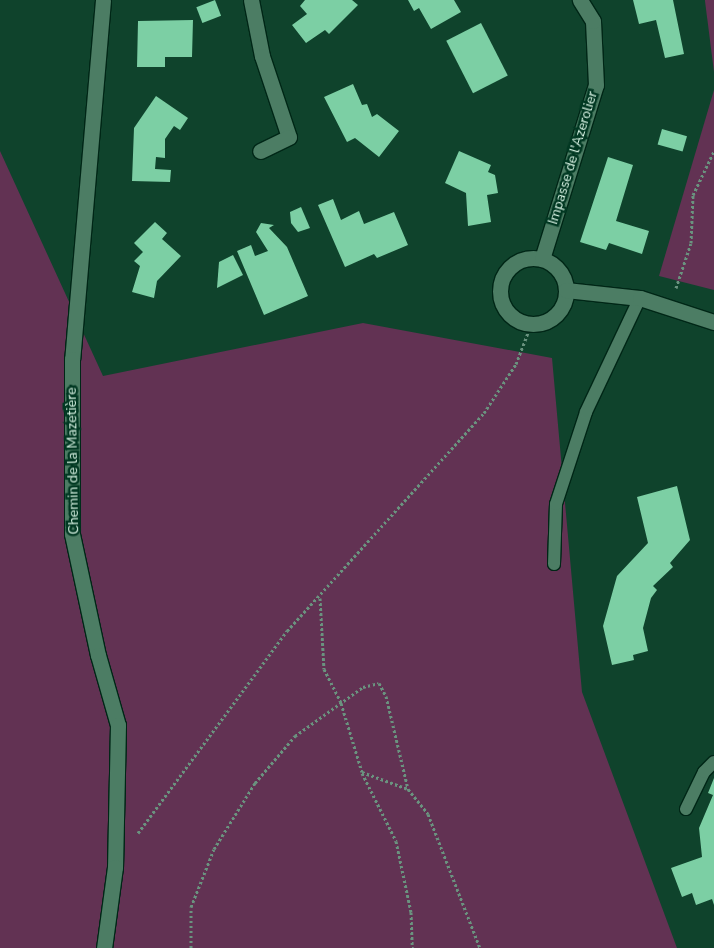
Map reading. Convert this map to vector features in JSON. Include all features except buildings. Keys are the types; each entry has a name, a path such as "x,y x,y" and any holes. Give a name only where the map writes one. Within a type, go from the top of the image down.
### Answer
{"street":[{"name":"Chemin de la Mazetière","path":"103,0 72,378 72,534 98,654 118,725 115,867 104,948"},
{"path":"251,0 262,56 289,137 260,151"},
{"name":"Impasse de l'Azerolier","path":"542,259 596,85 593,21 580,0"},
{"path":"542,259 559,270 566,290 560,311 542,324 531,325 521,322 508,312 500,298 500,286 510,267 520,261 542,259"},
{"path":"566,290 640,298 714,322"}],"lane":[{"path":"554,564 556,504 580,430 640,298"},
{"path":"686,809 704,772 714,762"}],"path":[{"path":"669,307 691,243 693,195 714,151"},
{"path":"136,836 286,631 320,598 379,527 484,413 516,364 531,325"},
{"path":"320,598 324,669 341,703 362,772 396,841 411,912 412,948"},
{"path":"191,948 191,908 214,849 255,783 295,736 362,687 379,683 386,696 408,789 428,814 480,948"},
{"path":"362,772 408,789"}],"shaded area":[{"path":"714,0 714,72 705,1"},
{"path":"714,90 714,290 659,276"},
{"path":"0,151 103,376 363,323 552,358 582,692 677,948 0,948"}]}
